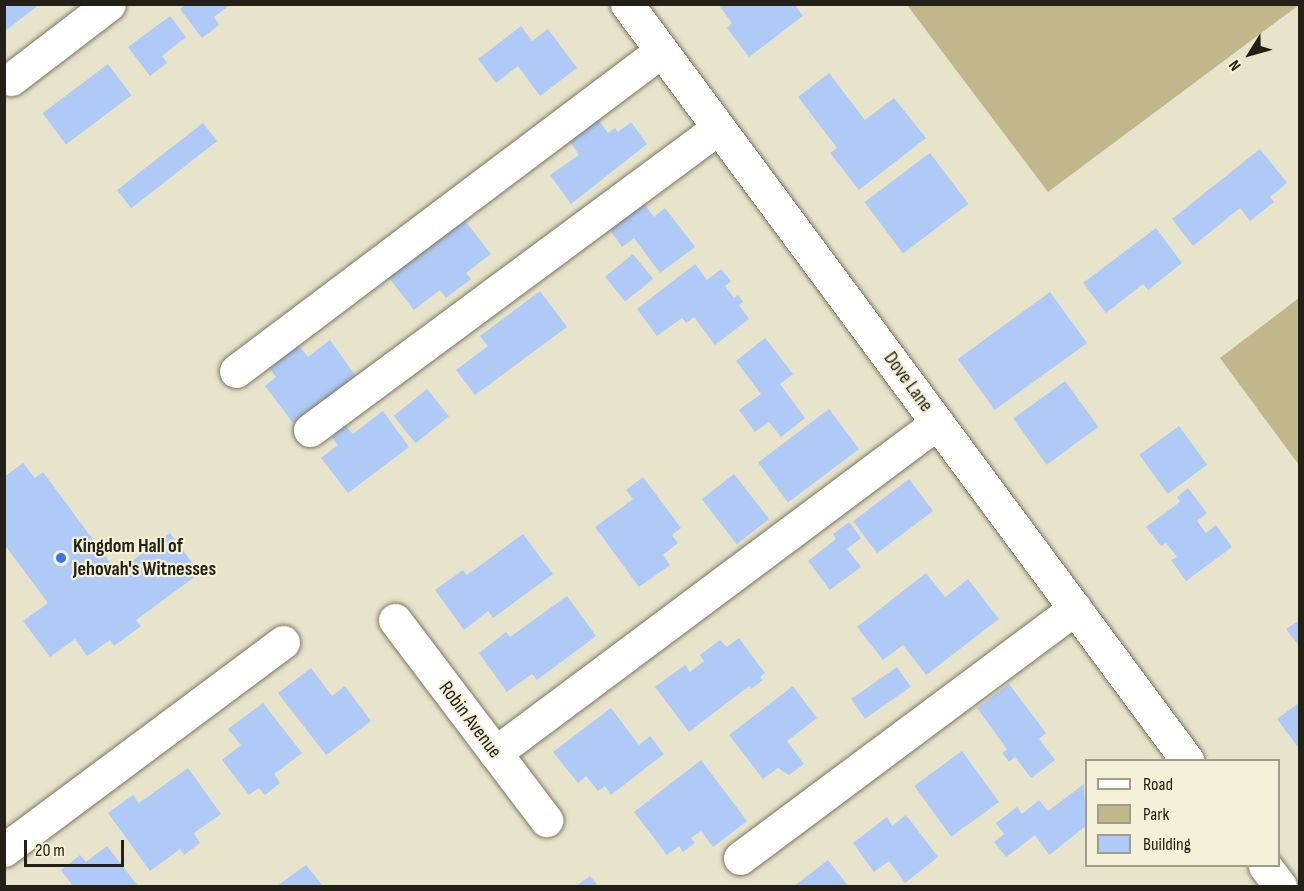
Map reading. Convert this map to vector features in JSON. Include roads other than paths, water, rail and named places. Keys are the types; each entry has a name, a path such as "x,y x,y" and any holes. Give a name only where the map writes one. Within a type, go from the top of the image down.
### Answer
{"street":[{"path":"12,79 109,4"},
{"name":"Dove Lane","path":"627,4 1186,759"},
{"path":"236,370 661,51"},
{"path":"310,430 718,128"},
{"path":"495,753 937,423"},
{"path":"740,858 1075,608"},
{"name":"Robin Avenue","path":"395,620 546,820"},
{"path":"4,850 283,642"},
{"path":"1266,867 1280,886"}],"place":[{"name":"Kingdom Hall of Jehovah's Witnesses","path":"61,558"}]}
